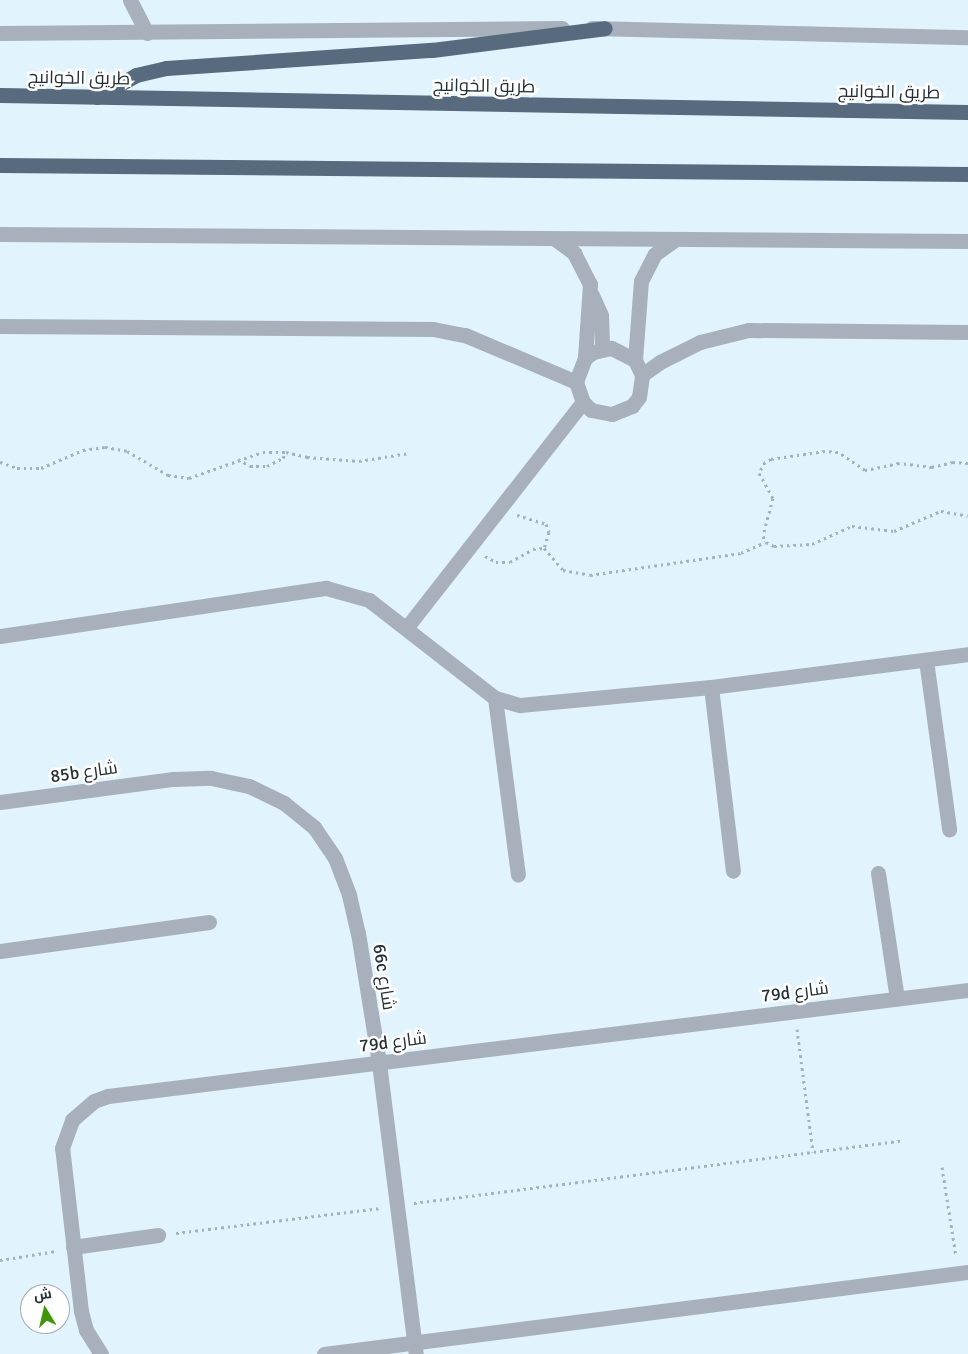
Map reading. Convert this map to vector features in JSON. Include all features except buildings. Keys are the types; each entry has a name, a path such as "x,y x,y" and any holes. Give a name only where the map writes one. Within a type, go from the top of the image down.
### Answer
{"highway":[{"path":"97,97 136,75 166,68 432,50 604,28"},
{"name":"طريق الخوانيج","path":"0,95 968,112"},
{"path":"0,165 968,174"}],"street":[{"path":"130,0 147,32"},
{"path":"0,32 604,28 968,37"},
{"path":"0,234 673,241 968,241"},
{"path":"555,239 574,253 582,263 591,294 600,315 602,349"},
{"path":"591,294 586,358 576,382 583,402 601,414 623,412 639,397 642,376 635,360 643,273 655,254 673,241"},
{"path":"0,326 433,329 465,335 576,382"},
{"path":"642,376 660,362 700,342 750,330 968,332"},
{"path":"586,358 602,349 620,350 635,360"},
{"path":"407,627 583,402"},
{"path":"0,636 326,588 369,600 407,627 495,698 512,704 530,704 711,687 968,654"},
{"path":"926,660 949,829"},
{"path":"711,687 733,871"},
{"path":"495,698 518,875"},
{"name":"66c شارع","path":"173,779 212,778 249,786 284,803 314,827 335,858 349,895 379,1063 396,1206 416,1348"},
{"name":"85b شارع","path":"0,802 173,779"},
{"path":"878,873 897,999"},
{"path":"0,951 209,922"},
{"name":"79d شارع","path":"100,1354 86,1330 73,1247 62,1148 72,1120 94,1101 108,1096 968,990"},
{"path":"73,1247 158,1236"},
{"path":"324,1354 416,1348 963,1272"}],"path":[{"path":"0,462 17,468 41,468 83,450 105,447 126,451 168,475 189,478 210,472 238,459 263,452 286,452 307,457 360,461 409,454"},
{"path":"766,542 763,528 773,508 773,498 759,473 765,462 831,451 865,470 899,463 932,467 953,462 968,463"},
{"path":"238,459 250,466 267,466 283,458 286,452"},
{"path":"501,507 546,524 549,532 544,548"},
{"path":"544,548 563,570 590,575 741,553 766,542 784,547 803,546 852,526 894,531 933,512 968,516"},
{"path":"470,546 490,559 503,563 517,560 533,549 544,548"},
{"path":"795,1012 814,1152"},
{"path":"158,1236 904,1140"},
{"path":"942,1167 963,1272"},
{"path":"0,1260 73,1247"}]}
